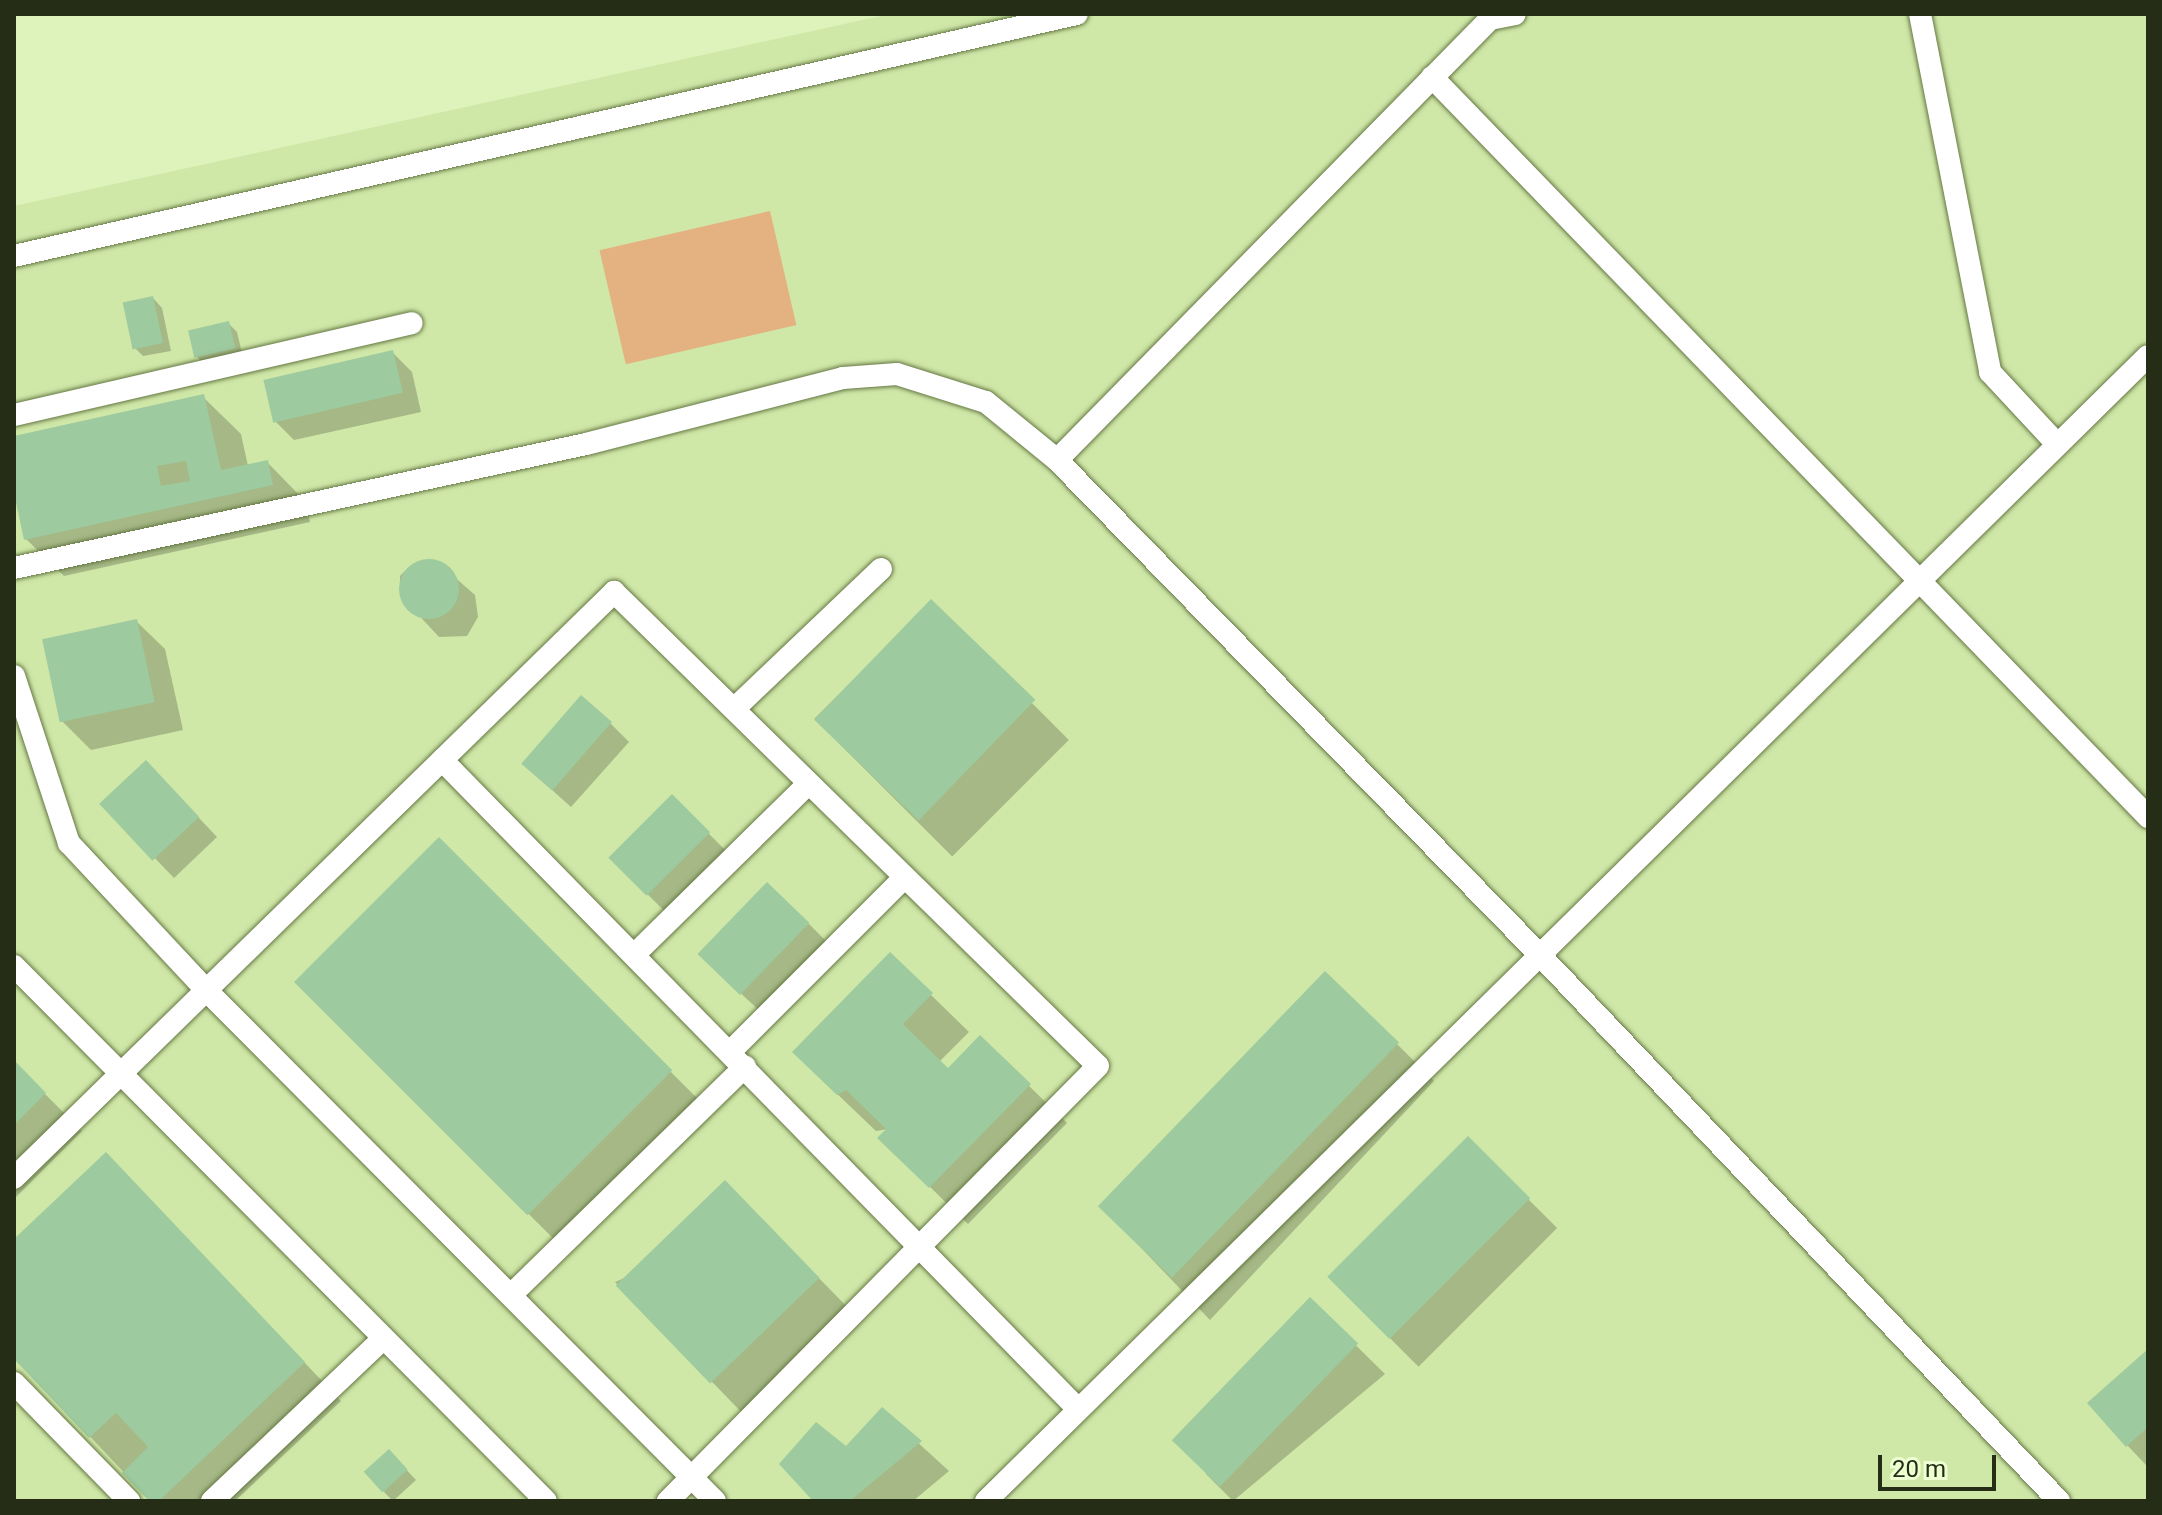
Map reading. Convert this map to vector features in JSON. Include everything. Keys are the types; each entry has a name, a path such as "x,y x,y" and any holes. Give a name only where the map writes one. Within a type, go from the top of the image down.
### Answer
{"lane":[{"path":"14,256 1077,14"},
{"path":"1057,460 1490,19 1515,14"},
{"path":"1920,14 1990,372 2057,444"},
{"path":"1432,77 2148,817"},
{"path":"14,415 412,323"},
{"path":"986,1501 1538,953 2148,356"},
{"path":"14,568 586,444 843,378 897,374 986,402 1057,460 1538,953 2059,1501"},
{"path":"734,709 881,569"},
{"path":"14,1178 614,592 1098,1066 668,1501"},
{"path":"14,676 69,843 206,990 715,1501"},
{"path":"442,760 921,1244 1078,1409"},
{"path":"634,955 809,783"},
{"path":"511,1295 738,1059 905,877"},
{"path":"14,966 118,1076 546,1501"},
{"path":"212,1501 383,1339"},
{"path":"14,1383 129,1501"}],"shaded area":[{"path":"890,14 2148,14 2148,1501 14,1501 14,206"},
{"path":"770,211 796,325 626,364 599,250"}],"building":[{"path":"153,296 163,343 133,349 123,302"},
{"path":"229,321 235,348 194,358 188,330"},
{"path":"393,350 403,393 273,423 263,380"},
{"path":"204,394 221,470 268,460 273,485 24,540 14,493 14,436","holes":["186,461 190,481 161,486 157,466"]},
{"path":"429,559 441,561 450,568 457,577 457,601 450,610 441,617 429,619 417,617 408,610 401,601 399,589 401,577 408,568 417,561"},
{"path":"931,599 1035,700 919,821 814,720"},
{"path":"137,619 155,702 60,722 42,639"},
{"path":"581,695 612,722 552,791 521,764"},
{"path":"146,760 199,817 152,861 99,804"},
{"path":"672,794 710,832 647,896 608,858"},
{"path":"439,837 672,1070 527,1215 294,982"},
{"path":"767,882 809,923 740,995 698,954"},
{"path":"890,952 933,993 903,1024 948,1068 980,1035 1031,1084 929,1188 877,1138 886,1129 846,1090 837,1095 792,1052"},
{"path":"1325,971 1399,1043 1172,1278 1098,1206"},
{"path":"14,1060 46,1093 14,1125"},
{"path":"1468,1136 1530,1198 1390,1339 1327,1277"},
{"path":"106,1152 305,1362 159,1501 149,1501 122,1473 148,1447 116,1413 89,1438 14,1359 14,1239"},
{"path":"725,1180 819,1278 710,1383 616,1286"},
{"path":"1310,1297 1358,1344 1220,1487 1172,1440"},
{"path":"2148,1349 2148,1427 2126,1447 2087,1403"},
{"path":"882,1407 922,1441 850,1501 813,1501 779,1464 816,1422 846,1446"},
{"path":"389,1449 408,1470 382,1493 364,1472"}]}
